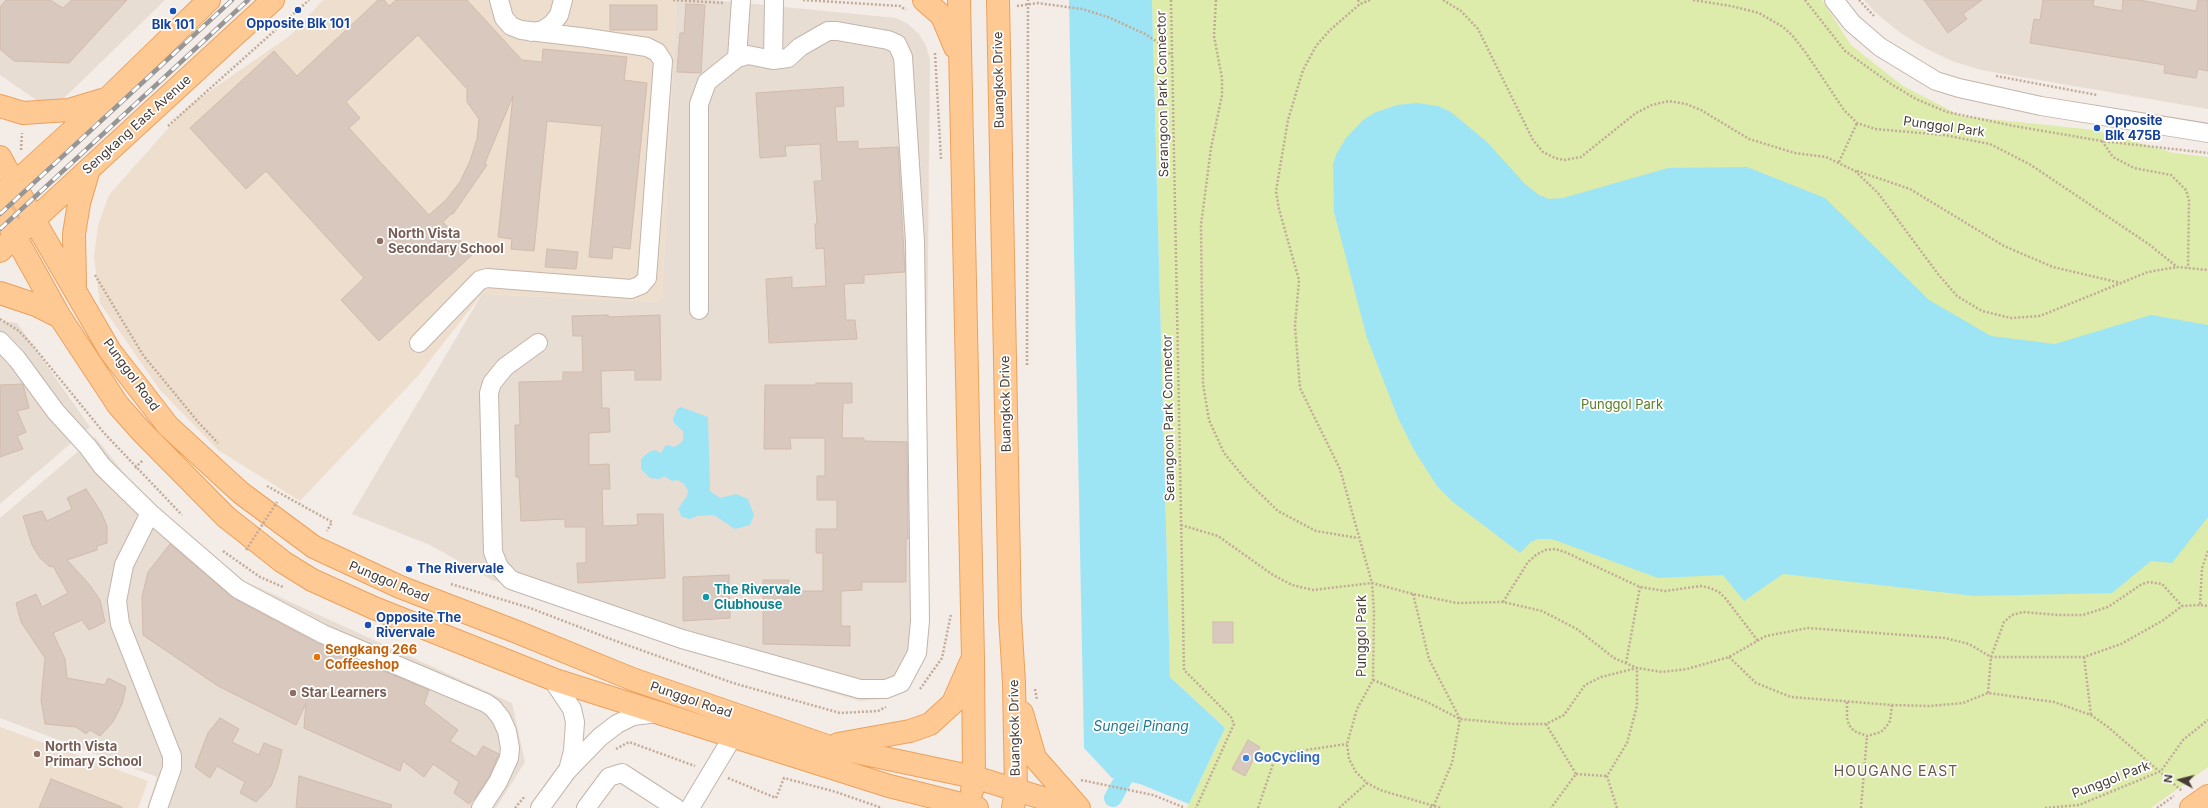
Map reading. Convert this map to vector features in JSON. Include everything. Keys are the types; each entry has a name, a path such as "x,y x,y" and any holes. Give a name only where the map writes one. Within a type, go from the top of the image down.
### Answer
{"main road":[{"path":"7,190 107,99 209,0"},
{"name":"Sengkang East Avenue","path":"8,244 273,0"},
{"path":"958,0 964,176 973,658 974,777 972,807"},
{"name":"Buangkok Drive","path":"1007,3 1010,609 1024,683 1015,799"},
{"path":"917,7 942,16 960,59"},
{"path":"0,106 23,113 69,110 107,99"},
{"name":"Punggol Road","path":"0,157 7,190 34,220 110,351 168,426 241,493 314,547 400,587 517,632 632,679 827,746 974,777 1015,799 1075,808"},
{"path":"75,290 72,255 74,234 79,202 89,169"},
{"name":"Punggol Road","path":"0,209 8,244 60,317 118,405 142,432 226,517 283,562 312,580 374,608 552,679 732,738 889,786 972,807"},
{"path":"0,293 36,305 60,317"},
{"path":"827,746 910,731 930,724 953,703 973,658"},
{"path":"1024,683 1035,758 1079,808"},
{"path":"889,786 919,808"},
{"path":"2187,800 2208,796"}],"street":[{"path":"419,343 480,280 487,278 631,289 641,285 647,278 663,61 657,52 647,47 521,30 511,26 504,18 499,0"},
{"path":"532,32 542,30 552,24 559,15 563,0"},
{"path":"773,60 774,0"},
{"path":"1834,0 1852,22 1880,47 1936,81 1985,94 2041,106 2208,133"},
{"path":"737,58 740,2"},
{"path":"538,343 505,367 495,378 489,393 493,552 498,567 511,580 682,639 860,689 886,689 901,683 918,653 920,621 915,242 903,57 897,44 888,40 837,31 828,31 818,35 788,58 773,60 748,55 737,58 707,82 699,104 699,310"},
{"path":"0,341 17,359 56,412 88,447 102,466 150,513 238,589 323,634 486,702 493,708 501,718 506,731 510,753 498,782 481,808"},
{"path":"150,513 124,565 117,601 120,624 172,756 172,768 158,808"},
{"path":"552,679 572,709 575,722 573,751 567,771"},
{"path":"540,808 567,771 600,737 617,724 634,716 659,713"},
{"path":"690,808 732,738"},
{"path":"586,808 609,777 622,773 676,808"}],"path":[{"path":"165,128 309,0"},
{"path":"673,0 740,2"},
{"path":"803,0 917,7"},
{"path":"1026,372 1028,0"},
{"name":"Serangoon Park Connector","path":"1172,0 1184,670 1231,717 1234,724 1196,808"},
{"path":"1216,0 1214,36 1221,70 1222,95 1211,148 1201,225 1203,384 1209,420 1224,453 1247,481 1278,511 1316,531 1358,538"},
{"path":"1358,0 1360,4"},
{"path":"1370,0 1360,4 1344,16 1323,38 1303,70 1288,120 1276,191 1279,209 1299,280 1295,326 1300,388 1340,469 1358,538 1372,583 1413,594 1457,603 1503,602 1542,611 1577,629 1614,658 1637,668 1662,672 1687,669 1729,657 1766,636 1808,628 1945,638 1969,644 1991,657 2084,657 2121,644 2162,621 2182,606 2200,604 2208,606"},
{"path":"1443,0 1461,11 1478,29 1532,140 1543,152 1555,158 1564,160 1581,157 1636,113 1652,105 1669,101 1693,106 1738,134 1760,143 1794,153 1826,157 1855,171 1910,189 2004,246 2054,267 2122,283"},
{"name":"Punggol Park","path":"1693,0 1753,11 1771,18 1783,27 1806,52 1839,103 1858,123 1874,129 1944,135 1990,144 2031,164 2150,245 2177,267"},
{"path":"1859,0 1878,20"},
{"path":"1007,3 1038,3 1082,9 1108,17 1157,42 1172,56"},
{"path":"935,48 941,160"},
{"path":"1993,76 2098,96"},
{"path":"1839,162 1858,123"},
{"path":"2102,141 2113,157 2134,168 2171,175 2186,190 2189,200 2188,268"},
{"path":"1855,171 1878,193 1938,274 1957,296 1982,311 2011,318 2040,316 2148,272 2177,267 2208,270"},
{"path":"94,273 143,355 199,424 220,445"},
{"path":"0,319 19,331 29,341 110,439 188,520"},
{"path":"260,482 332,522 327,532"},
{"path":"246,550 278,502"},
{"name":"Punggol Park","path":"1182,525 1218,536 1273,575 1292,585 1313,590 1372,583 1374,612 1373,680 1357,709 1347,744"},
{"path":"216,546 260,577 285,588"},
{"path":"1503,602 1528,562 1545,550 1555,549 1565,552 1640,587 1665,591 1701,586 1719,592 1758,641"},
{"path":"2200,604 2202,568 2208,551"},
{"path":"446,582 530,608 613,640 733,683 840,713 878,711 891,705"},
{"path":"1988,693 1991,657 2004,622 2012,614 2084,615 2108,607 2142,584 2149,582 2162,584 2182,606"},
{"path":"1626,663 1640,587"},
{"path":"1413,594 1429,660 1460,718 1452,763 1434,805 1430,808"},
{"path":"917,692 942,658 953,606"},
{"path":"1729,657 1756,683 1791,698 1930,706 1963,703 1988,693 2054,702 2091,715 2108,727 2161,771 2187,800 2156,808"},
{"path":"2084,657 2091,715"},
{"path":"1373,680 1427,702 1460,718 1514,724 1546,724 1564,715 1585,684 1601,677 1637,668"},
{"path":"1617,808 1607,776 1627,744 1637,706 1637,668"},
{"path":"1024,683 1037,705"},
{"path":"1847,702 1847,718 1850,725 1854,731 1868,736 1881,732 1886,727 1890,721 1892,705"},
{"name":"Punggol Park","path":"2046,808 2080,805 2161,771 2183,740 2208,720"},
{"path":"1546,724 1576,774"},
{"path":"1861,808 1868,736"},
{"path":"1258,808 1273,764 1278,758 1292,752 1347,744 1353,766 1367,783 1380,790 1440,808"},
{"path":"1576,774 1607,776"},
{"path":"1551,808 1576,774"},
{"path":"1339,808 1367,783"},
{"path":"1113,787 1153,795 1185,808"},
{"path":"515,808 529,790"}],"shaded area":[{"path":"0,0 165,0 60,102 39,102 0,75"},
{"name":"North Vista Secondary School","path":"323,0 676,0 662,302 482,294 417,377 300,501 218,450 160,390 100,303 94,257 98,225 109,195 187,107 291,35"},
{"name":"The Rivervale","path":"676,0 713,0 896,18 908,24 919,34 926,46 930,59 924,659 899,691 880,699 860,701 676,647 492,580 430,545 352,514 482,294 662,302"},
{"path":"1864,0 2208,0 2208,109 1981,70 1952,61 1925,48 1902,34 1876,13"},
{"path":"0,321 17,323 90,427 0,504"},
{"path":"95,437 149,504 242,580 512,703 525,762 496,808 147,808 157,777 0,718 0,518"},
{"name":"North Vista Primary School","path":"0,727 148,781 138,808 0,808"}],"green space":[{"name":"Punggol Park","path":"1152,0 1822,0 1851,45 1903,86 1961,116 2094,130 2174,153 2208,157 2208,767 2151,808 1187,808 1225,728 1170,677"}],"water":[{"name":"Sungei Pinang","path":"1069,0 1152,0 1170,677 1225,728 1189,804 1140,784 1112,778 1084,748"},
{"path":"1417,103 1438,106 1451,112 1488,143 1524,183 1539,195 1549,199 1563,198 1668,168 1747,167 1825,198 1929,300 1991,336 2055,344 2151,315 2208,325 2208,517 2172,563 2151,561 2112,593 1975,596 1783,574 1744,601 1723,575 1658,578 1552,539 1538,539 1531,542 1520,553 1453,502 1437,486 1414,450 1398,418 1367,338 1334,212 1333,165 1336,155 1346,138 1363,120 1374,113 1397,105"},
{"path":"681,407 708,417 710,491 720,498 736,494 748,499 754,515 750,525 735,529 714,515 697,516 690,519 682,517 678,509 687,496 688,491 684,484 678,480 672,481 664,476 659,479 650,478 641,469 641,459 649,452 655,450 661,453 666,445 675,447 683,441 683,431 674,423 673,419 677,409"}],"building":[{"path":"6,0 50,0 63,8 72,0 127,0 69,63 14,61 0,49 0,7"},
{"path":"378,0 384,0 389,6 396,0 467,0 522,60 542,62 543,49 627,57 624,80 647,83 630,249 613,247 612,259 589,257 602,126 547,121 534,251 511,249 512,239 498,237 513,96 485,163 487,165 453,214 451,214 443,222 473,254 379,341 341,300 364,278 266,171 246,189 190,128 274,51 297,76","holes":["418,35 467,89 467,102 479,119 477,139 470,161 460,182 446,200 429,215 349,128 360,118 346,102"]},
{"path":"1924,0 1982,0 1963,14 1967,19 1948,33"},
{"path":"2043,0 2094,0 2093,6 2122,11 2123,0 2140,0 2196,11 2198,0 2208,0 2208,71 2198,69 2196,78 2164,73 2165,65 2030,43 2034,19 2040,20"},
{"path":"686,4 705,5 701,73 677,72 680,33 684,33"},
{"path":"610,5 657,5 657,30 610,30"},
{"path":"843,87 844,106 835,107 837,142 858,141 858,149 898,147 905,272 864,275 864,283 844,284 846,320 855,320 857,339 769,343 766,279 792,277 792,288 826,286 824,248 816,249 815,224 817,224 814,181 822,181 820,144 785,146 786,156 760,158 756,93"},
{"path":"547,249 578,252 576,269 545,267"},
{"path":"608,315 608,317 660,315 661,380 635,380 635,370 601,371 602,408 609,408 610,432 589,433 589,465 609,464 610,489 602,489 603,526 638,525 637,514 663,514 665,578 578,583 577,563 586,563 586,527 565,527 565,519 521,521 519,477 516,477 515,425 520,425 519,382 563,381 563,372 583,372 582,336 573,336 572,316"},
{"path":"816,383 852,383 852,403 843,403 842,438 864,438 864,441 907,442 908,539 906,539 906,582 862,582 862,590 841,591 841,626 850,626 850,646 763,644 763,580 789,580 789,591 823,591 823,553 816,553 816,529 837,529 837,500 817,500 817,476 825,476 825,438 790,438 791,449 764,449 765,385 816,385"},
{"path":"23,384 29,408 17,411 26,432 17,436 23,449 0,457 0,385"},
{"path":"86,489 101,512 107,526 107,543 97,546 97,550 67,560 89,584 100,600 105,622 89,630 82,620 53,633 65,659 67,678 105,685 108,678 126,687 122,704 113,722 100,736 90,730 86,734 76,727 45,724 41,700 45,658 21,622 16,603 36,594 42,607 68,593 53,566 50,567 40,558 32,545 23,516 42,511 47,521 72,509 67,498"},
{"path":"170,544 233,598 319,644 429,690 424,704 458,730 450,741 476,757 483,746 499,754 489,777 475,798 469,804 454,793 459,782 433,764 424,777 403,761 400,771 304,728 306,703 296,725 218,686 143,635 142,597 148,572"},
{"name":"The Rivervale Clubhouse","path":"729,575 730,618 683,621 683,577"},
{"path":"1213,622 1233,622 1233,643 1213,643"},
{"path":"220,718 239,729 232,742 259,755 264,743 282,750 271,786 256,802 240,793 245,782 217,766 210,778 195,767 208,733"},
{"path":"1248,740 1260,747 1245,776 1232,769"},
{"path":"299,776 392,805 391,808 296,808"},
{"path":"51,779 122,807 122,808 39,808"}],"waterway":[{"path":"1113,798 1123,780"}],"railway":[{"path":"0,214 232,0"},
{"path":"0,229 248,0"}],"place":[{"name":"Opposite Blk 101","path":"298,10"},
{"name":"Blk 101","path":"173,11"},
{"name":"Opposite Blk 475B","path":"2097,128"},
{"name":"North Vista Secondary School","path":"380,241"},
{"name":"The Rivervale","path":"409,569"},
{"name":"The Rivervale Clubhouse","path":"706,597"},
{"name":"Opposite The Rivervale","path":"368,625"},
{"name":"Sengkang 266 Coffeeshop","path":"317,657"},
{"name":"Star Learners","path":"293,693"},
{"name":"North Vista Primary School","path":"37,754"},
{"name":"GoCycling","path":"1246,758"}],"district":[{"name":"HOUGANG EAST","path":"1896,772"}]}
